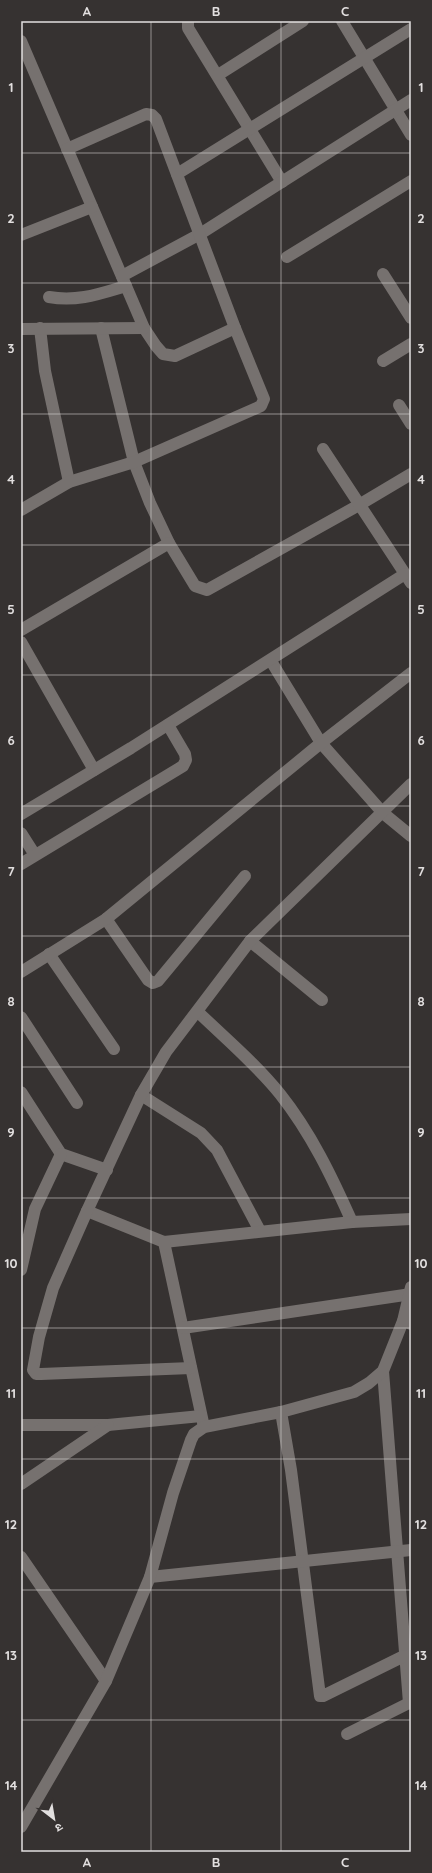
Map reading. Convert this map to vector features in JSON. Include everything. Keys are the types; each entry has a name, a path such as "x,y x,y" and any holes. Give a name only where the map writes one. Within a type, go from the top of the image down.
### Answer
{"street":[{"path":"188,21 188,28 282,182"},
{"path":"218,75 303,21"},
{"path":"342,21 411,135"},
{"path":"177,174 411,29"},
{"path":"21,41 144,328 156,346 163,354 175,356 235,328"},
{"path":"49,297 64,300 81,299 124,281 411,100"},
{"path":"21,510 69,482 134,462 261,406 264,403 264,399 235,328 156,119 152,115 146,114 67,149"},
{"path":"287,257 411,181"},
{"path":"21,235 92,207"},
{"path":"383,274 411,318"},
{"path":"40,328 45,371 69,482"},
{"path":"101,328 134,462 150,503 169,543 195,586 207,590 359,505 411,474"},
{"path":"21,329 144,328"},
{"path":"383,361 411,344"},
{"path":"399,405 411,424"},
{"path":"21,814 408,579 324,449"},
{"path":"21,630 169,543"},
{"path":"21,642 94,770"},
{"path":"271,661 321,743 383,813 411,836"},
{"path":"21,972 106,919 321,743 411,673"},
{"path":"21,864 183,766 186,760 185,754 168,725"},
{"path":"191,1368 41,1374 36,1374 33,1370 39,1337 53,1288 141,1095 166,1052 250,942 411,784"},
{"path":"21,833 35,855"},
{"path":"106,919 148,980 153,983 158,981 245,876"},
{"path":"250,942 322,1000"},
{"path":"49,954 114,1049"},
{"path":"198,1012 264,1075 281,1094 327,1165 352,1222"},
{"path":"21,1017 77,1103"},
{"path":"21,1092 61,1154 107,1170"},
{"path":"141,1095 201,1133 209,1140 217,1150 260,1231"},
{"path":"21,1266 35,1209 61,1154"},
{"path":"87,1211 164,1242 352,1222 411,1219"},
{"path":"21,1828 106,1681 150,1577 173,1493 190,1440 203,1422 164,1242"},
{"path":"21,1425 108,1425 203,1422 281,1412 354,1392 383,1372 407,1322 410,1292 183,1328"},
{"path":"347,1734 410,1702 404,1656 383,1372"},
{"path":"281,1412 320,1696 323,1696 404,1656"},
{"path":"21,1484 108,1425"},
{"path":"150,1577 302,1560 411,1550"},
{"path":"21,1557 106,1681"}]}
